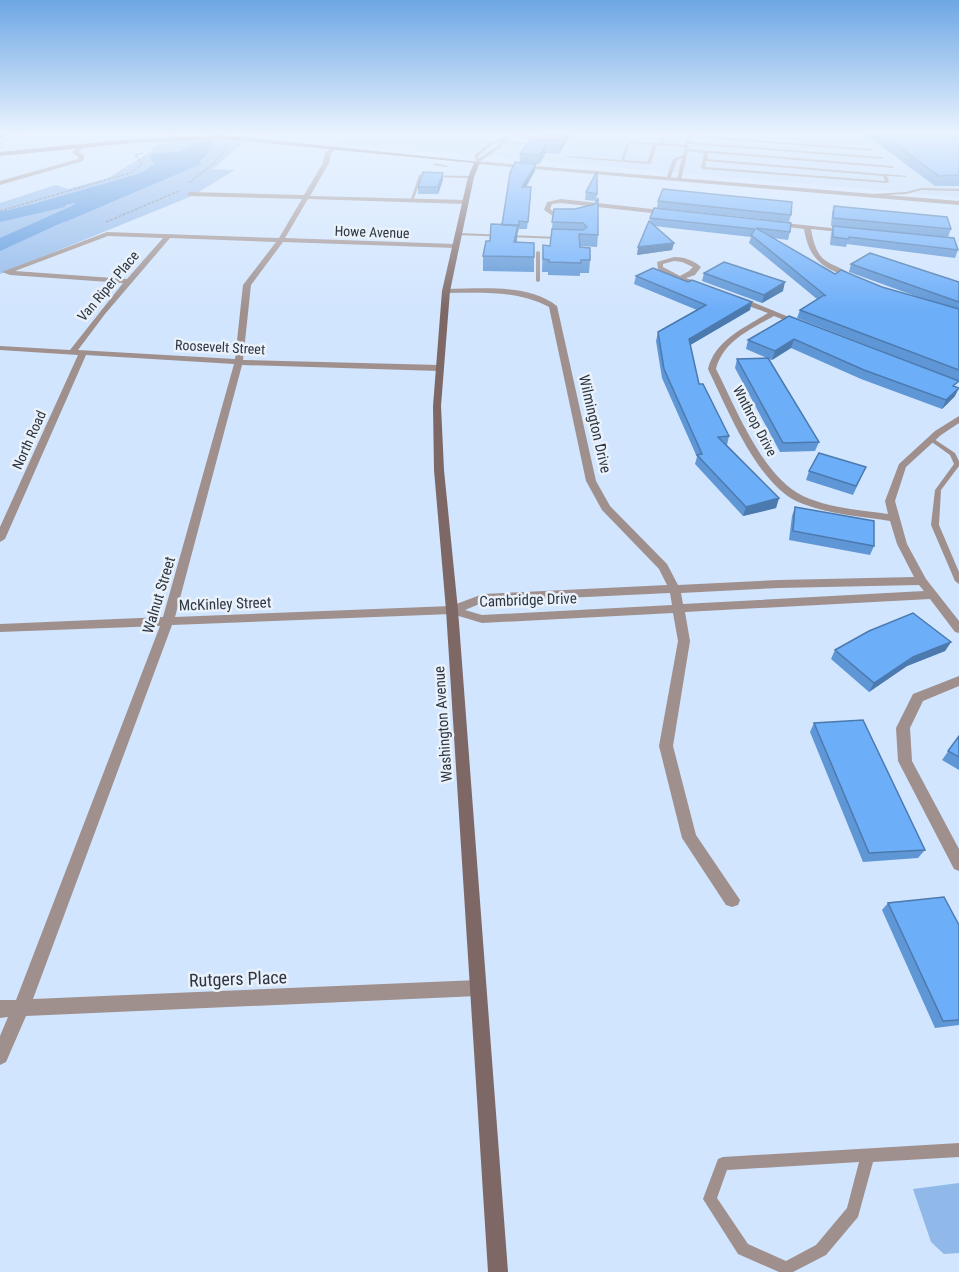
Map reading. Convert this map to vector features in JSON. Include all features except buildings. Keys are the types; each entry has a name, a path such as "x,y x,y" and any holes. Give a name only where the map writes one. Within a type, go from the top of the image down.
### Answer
{"main road":[{"name":"Washington Avenue","path":"468,191 446,291 437,406 439,470 452,610 498,1272"}],"street":[{"name":"Walnut Street","path":"0,1056 21,1008 168,621 239,362 248,285 280,241 310,191"},
{"path":"820,191 959,203"},
{"path":"190,194 466,202"},
{"path":"573,216 556,216 547,210 549,203 561,201 680,214"},
{"path":"591,213 593,204"},
{"path":"766,224 861,232"},
{"path":"807,227 809,244 814,256 828,268 857,279"},
{"name":"Howe Avenue","path":"128,281 6,272 107,234 280,241 457,240"},
{"name":"Van Riper Place","path":"72,352 102,312 167,237"},
{"path":"681,279 697,267 681,259 667,259 659,263 660,268 666,273 681,279 711,290"},
{"name":"Wilmington Drive","path":"446,291 513,292 538,296 553,306 591,481 606,508 663,567 675,589 684,641 666,746 689,838 732,900"},
{"path":"732,297 811,328"},
{"name":"Wnthrop Drive","path":"774,313 722,347 713,358 712,369 767,472 797,497 832,508 895,518"},
{"name":"Roosevelt Street","path":"0,348 239,362 439,368"},
{"name":"North Road","path":"0,539 83,353"},
{"path":"959,419 931,439 902,466 890,501 902,544 922,581 959,628"},
{"name":"Cambridge Drive","path":"452,610 483,598 779,584 922,581"},
{"name":"Cambridge Drive","path":"452,610 482,619 933,595"},
{"name":"McKinley Street","path":"0,628 452,610"},
{"path":"957,856 905,761 903,728 918,698 959,681"},
{"name":"Rutgers Place","path":"0,1009 478,988"}],"lane":[{"path":"411,201 414,191"},
{"path":"865,195 912,191"},
{"path":"922,191 928,201"},
{"path":"457,240 561,238"},
{"path":"538,252 538,281"},
{"path":"931,439 953,454 957,464 938,490 935,525 959,581"},
{"path":"868,1155 853,1212 821,1250 786,1268 743,1249 710,1199 723,1164 868,1155 959,1150"}],"path":[{"path":"0,211 67,191"},
{"path":"99,225 179,191"}],"shaded area":[{"path":"36,191 200,191 0,274 0,203"},
{"path":"77,191 137,191 65,222 61,214 76,203 46,208 37,203"},
{"path":"894,191 959,191 959,197"},
{"path":"959,1183 959,1253 944,1254 931,1242 913,1189"}],"waterway":[{"path":"0,245 101,198"},
{"path":"0,217 59,203"}]}
